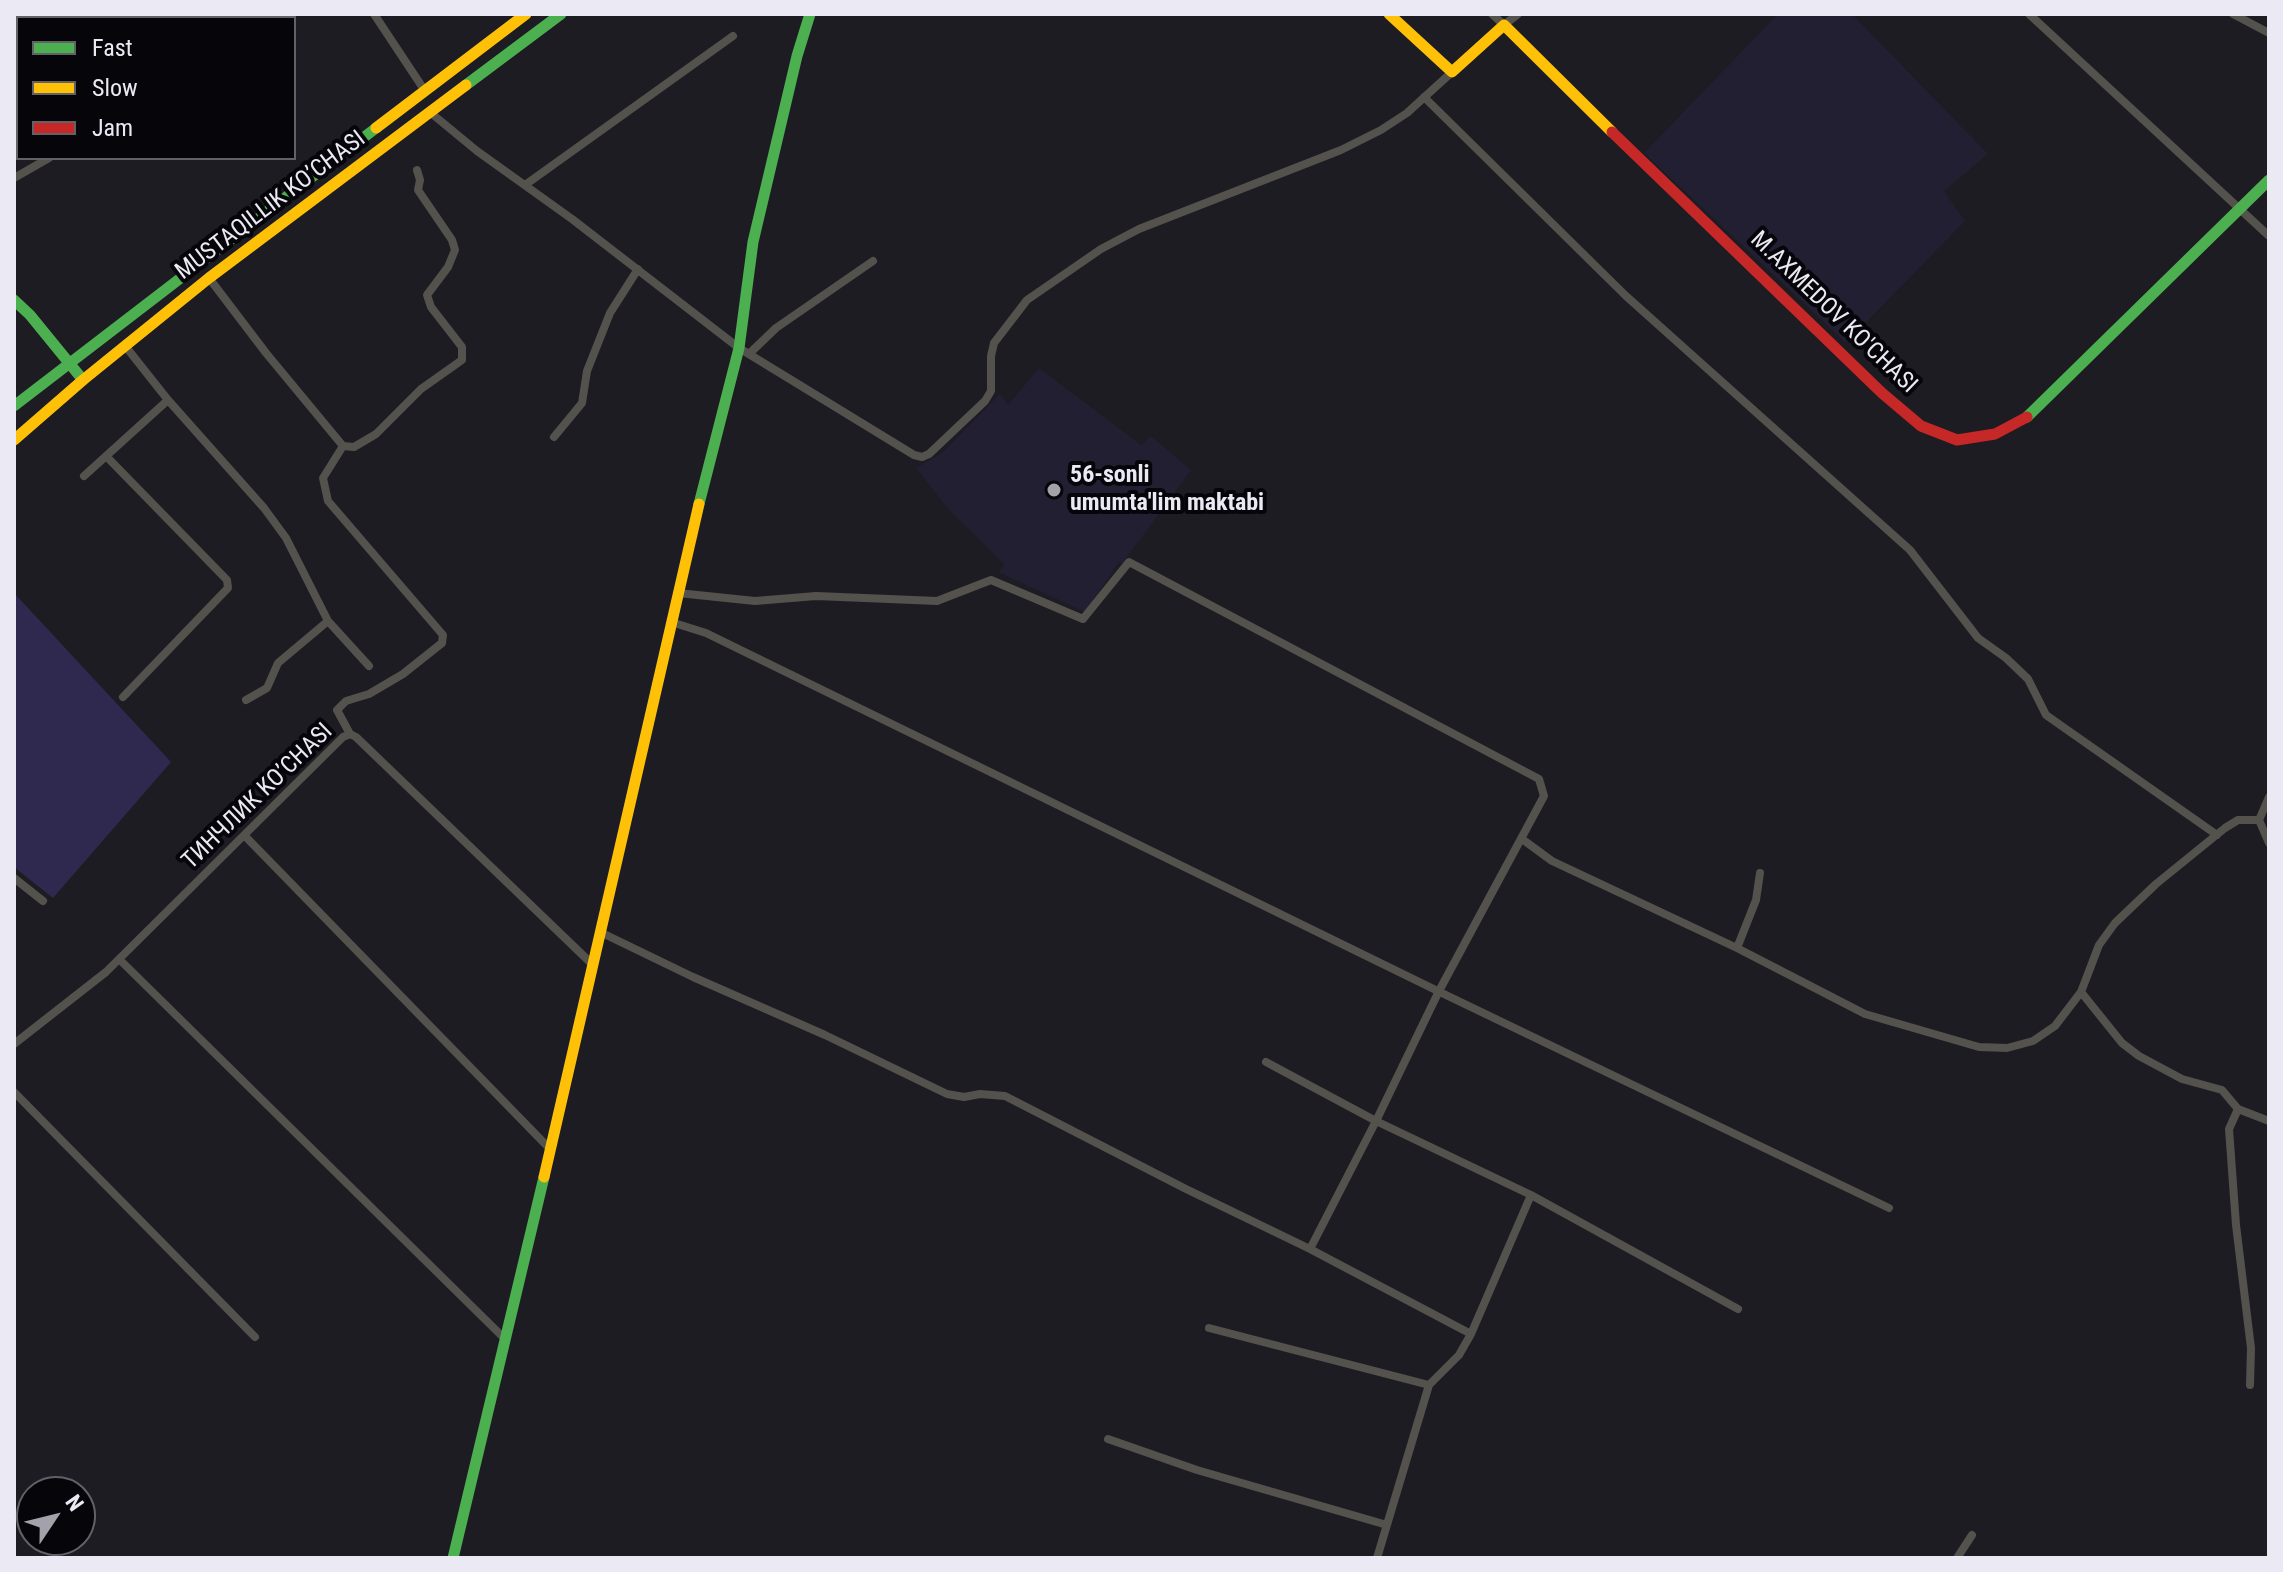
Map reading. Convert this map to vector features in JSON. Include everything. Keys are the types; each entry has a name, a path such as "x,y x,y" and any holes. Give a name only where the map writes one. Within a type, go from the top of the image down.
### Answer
{"main road":[{"name":"MUSTAQILLIK KO’CHASI","path":"14,406 526,14"},
{"name":"MUSTAQILLIK KO’CHASI","path":"14,440 209,278 561,14"},
{"path":"453,1558 671,622 744,351 753,242 797,56 810,14"},
{"path":"1389,14 1452,72 1501,27"},
{"name":"M.AXMEDOV KO'CHASI","path":"1501,27 1882,393 1921,426 1957,440 1995,434 2023,421 2269,180"},
{"path":"14,300 83,380"}],"street":[{"path":"374,14 425,91"},
{"path":"1492,14 1501,27 1518,14"},
{"path":"2029,14 2269,236"},
{"path":"2233,14 2269,33"},
{"path":"525,185 733,36"},
{"path":"431,113 744,351 922,457 929,454 985,401 991,391 994,343 1027,300 1101,249 1139,229 1341,150 1381,130 1407,113 1452,72"},
{"path":"1424,97 1626,296 1910,550 1978,638 2028,679 2046,715 2217,835"},
{"path":"14,178 46,160"},
{"path":"209,278 343,446 354,447 376,434 421,389 462,360 462,347 431,307 427,295 448,267 455,250 452,240 418,190 420,180 417,170"},
{"path":"744,351 873,261"},
{"path":"554,437 582,403 587,371 610,313 638,269"},
{"path":"126,347 168,400 264,508 286,538 328,621 369,666"},
{"path":"84,476 168,400"},
{"path":"343,446 323,478 328,501 443,635 442,643 403,674 369,694 346,701 337,710 350,734"},
{"path":"106,456 227,580 228,588 123,697"},
{"path":"678,593 755,601 816,596 937,601 991,580 1083,619 1129,562 1539,779 1544,796 1439,991 1310,1249"},
{"path":"246,700 267,688 278,663 328,621"},
{"path":"671,622 706,633 1889,1208"},
{"name":"ТИНЧЛИК KO’CHASI","path":"14,1044 61,1010 119,959 343,737 350,734 592,964"},
{"path":"2269,797 2259,820 2269,843"},
{"path":"1522,839 1552,861 1737,948 1865,1014 1979,1047 2007,1048 2033,1041 2055,1026 2081,992 2099,945 2115,923 2156,884 2238,820 2259,820"},
{"path":"244,835 550,1149"},
{"path":"1737,948 1756,900 1760,873"},
{"path":"14,878 43,901"},
{"path":"600,932 947,1094 964,1097 980,1094 1005,1096 1310,1249 1471,1334"},
{"path":"119,959 506,1340"},
{"path":"2081,992 2122,1043 2139,1056 2182,1079 2215,1086 2226,1093 2238,1109 2269,1121"},
{"path":"1266,1062 1376,1121 1531,1195 1738,1309"},
{"path":"14,1092 255,1337"},
{"path":"2238,1109 2229,1129 2236,1225 2251,1348 2250,1385"},
{"path":"1377,1558 1429,1385 1459,1355 1471,1334 1531,1195"},
{"path":"1209,1328 1429,1385"},
{"path":"1108,1439 1197,1470 1387,1525"},
{"path":"1957,1558 1972,1535"}],"shaded area":[{"path":"1778,14 1852,14 1988,154 1944,191 1965,221 1846,343 1644,153"},
{"name":"56-sonli umumta'lim maktabi","path":"1039,368 1141,445 1151,436 1191,470 1122,564 1119,562 1085,612 998,572 1005,565 949,510 916,468 942,453 1000,394 1008,405"},
{"path":"14,593 171,762 53,898 14,867"}],"traffic: fast":[{"path":"466,85 561,14"},
{"path":"699,504 739,348 753,242 797,56 810,14"},
{"path":"14,406 376,128"},
{"path":"2027,417 2269,180"},
{"path":"14,300 83,380"},
{"path":"453,1558 544,1177"}],"traffic: slow":[{"path":"376,128 526,14"},
{"path":"1389,14 1452,72 1504,25 1612,132"},
{"path":"14,440 209,278 466,85"},
{"path":"544,1177 699,504"}],"traffic: jam":[{"path":"1612,132 1882,393 1921,426 1957,440 1995,434 2027,417"}],"place":[{"name":"56-sonli umumta'lim maktabi","path":"1054,490"}]}
